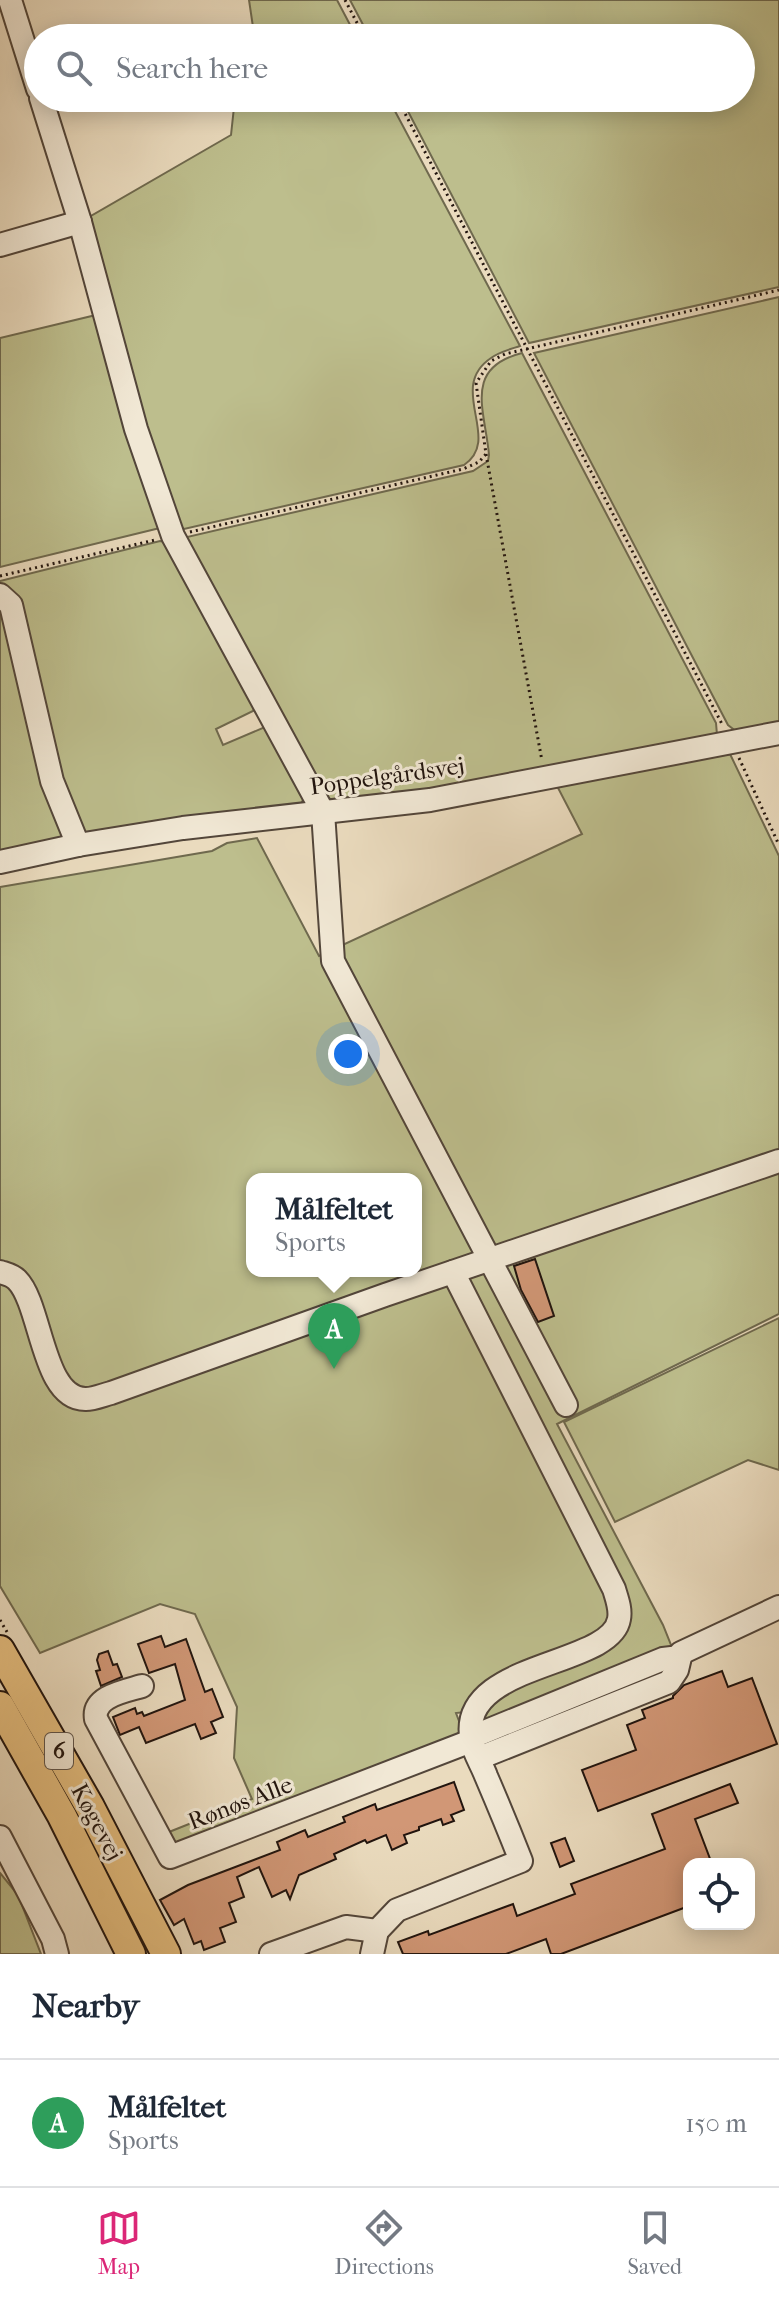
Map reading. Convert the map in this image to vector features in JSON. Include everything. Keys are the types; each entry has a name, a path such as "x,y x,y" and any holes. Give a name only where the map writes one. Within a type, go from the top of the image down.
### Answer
{"main road":[{"name":"Køgevej","path":"0,1650 90,1807 166,1954"},
{"name":"Køgevej","path":"0,1706 62,1816 131,1954"}],"street":[{"path":"10,0 24,44"},
{"path":"45,112 80,222 136,429 173,536 323,812 333,961 566,1405"},
{"path":"0,245 80,222"},
{"path":"0,595 11,605 52,781 78,845"},
{"name":"Poppelgårdsvej","path":"0,862 78,845 183,828 430,800 779,733"},
{"path":"0,1272 14,1277 26,1291 58,1381 70,1395 85,1399 111,1393 779,1161"},
{"path":"372,1954 377,1931 397,1910 521,1861 474,1746 474,1710 483,1697 504,1684 610,1636 617,1627 620,1609 614,1589 453,1272"},
{"name":"Rønøs Alle","path":"142,1686 110,1697 98,1705 96,1719 170,1857 474,1746 669,1682 677,1670 681,1653 779,1607"},
{"path":"0,1837 53,1939 57,1954"},
{"path":"271,1954 346,1927 377,1931"}],"path":[{"path":"345,0 358,24"},
{"path":"404,112 731,741 779,845"},
{"path":"545,777 476,383 491,361 505,354 779,290"},
{"path":"0,576 463,469 479,462 486,454"}],"green space":[{"path":"249,0 337,0 350,24 253,24"},
{"path":"350,0 779,0 779,287 529,343 408,112 755,112 755,24 363,24"},
{"path":"233,112 395,112 520,346 494,356 479,370 473,384 478,442 475,454 464,465 184,529 176,525 84,220 231,135"},
{"path":"779,297 779,727 737,732 728,725 534,353"},
{"path":"96,315 164,527 0,567 0,338"},
{"path":"522,353 716,723 717,735 396,799 331,800 320,788 185,542 187,537 473,471 488,461 489,455 482,407 485,380 491,369 503,360"},
{"path":"166,542 256,705 253,711 216,729 223,745 265,727 305,796 300,806 87,836 67,806 0,592 0,581"},
{"path":"0,607 67,839 0,854"},
{"path":"730,754 779,856 779,1314 557,1424 663,1625 673,1650 481,1728 483,1710 456,1713 464,1734 179,1850 164,1834 252,1799 234,1758 237,1707 195,1614 160,1604 40,1653 0,1586 0,887 212,851 227,843 257,838 319,956 582,834 556,784"},
{"path":"779,1318 779,1470 748,1460 615,1522 564,1422"},
{"path":"0,1873 18,1895 41,1954 0,1954"}],"building":[{"path":"535,1259 554,1316 538,1322 521,1290 514,1266"},
{"path":"161,1636 165,1647 186,1639 205,1692 212,1689 223,1717 211,1722 216,1733 201,1739 195,1724 146,1743 139,1727 120,1735 113,1717 135,1708 137,1714 142,1712 144,1716 185,1700 175,1664 149,1673 138,1644"},
{"path":"108,1651 122,1677 101,1686 96,1671 100,1670 97,1660 99,1654"},
{"path":"722,1671 728,1687 752,1678 777,1744 598,1811 582,1770 636,1750 627,1725 645,1718 642,1710 673,1698 684,1685"},
{"path":"454,1782 464,1810 451,1815 454,1821 443,1825 441,1819 419,1827 419,1830 404,1835 407,1843 392,1850 386,1835 367,1843 365,1840 334,1854 336,1859 299,1875 290,1899 286,1890 272,1897 259,1867 237,1877 244,1897 229,1903 236,1922 220,1928 225,1942 204,1950 201,1941 194,1944 184,1919 174,1925 160,1900 188,1885 280,1850 277,1842 305,1830 308,1837 345,1822 343,1817 375,1804 377,1810"},
{"path":"730,1784 738,1803 695,1819 710,1858 683,1858 683,1908 561,1954 551,1954 546,1939 506,1954 403,1954 398,1942 428,1931 429,1935 513,1904 517,1916 575,1894 571,1884 665,1849 652,1814"},
{"path":"565,1838 574,1861 560,1867 551,1843"}],"place":[{"name":"Målfeltet","path":"334,1369"}]}
